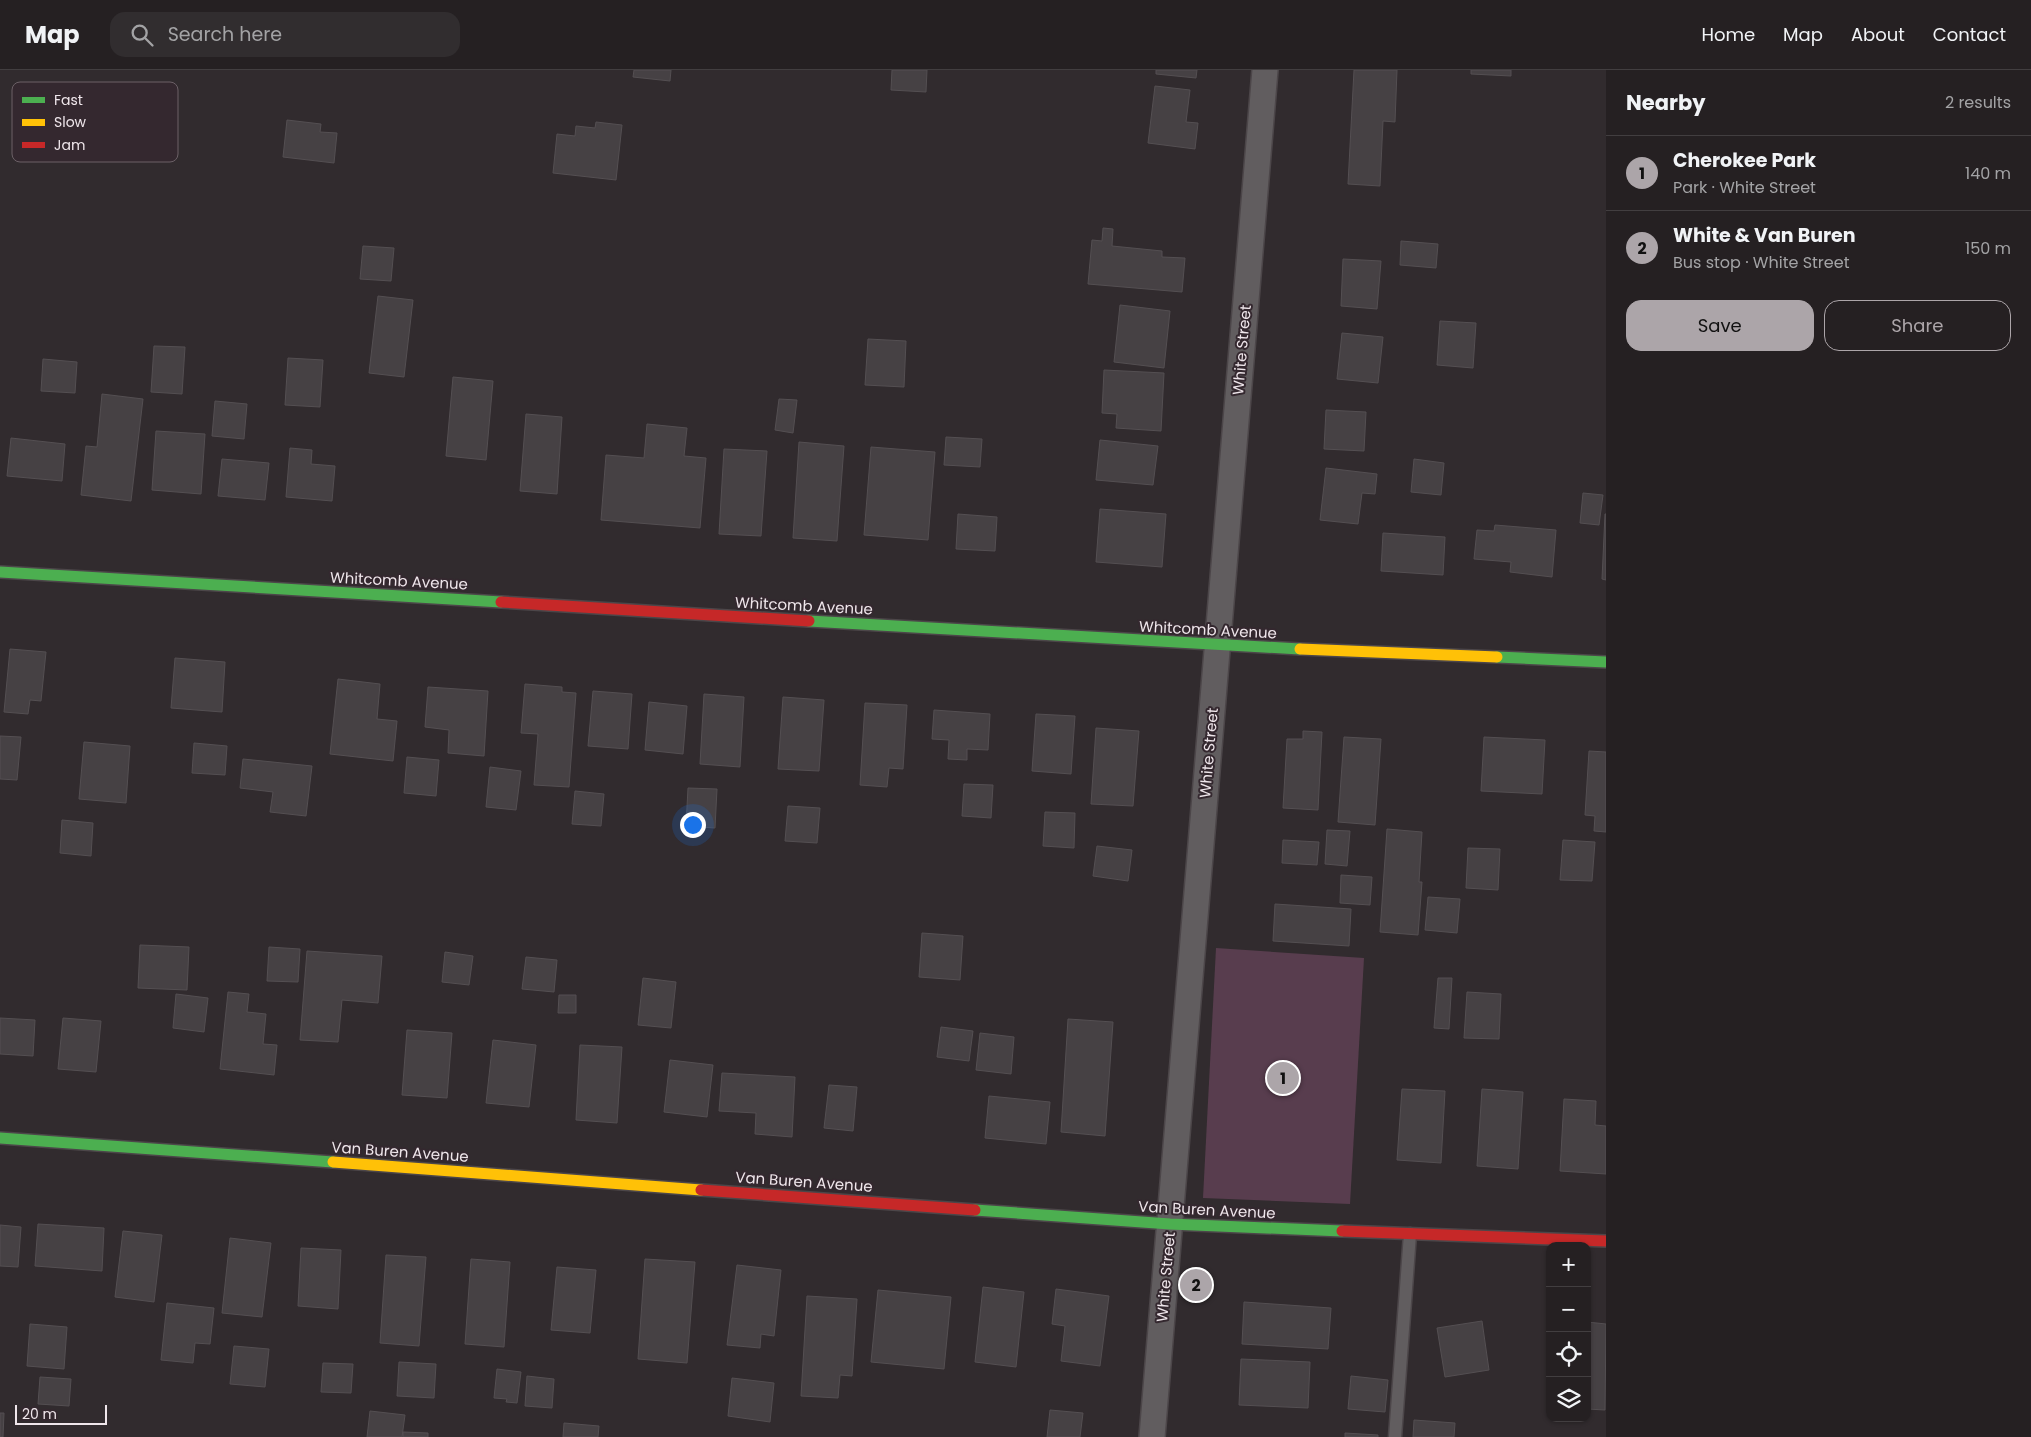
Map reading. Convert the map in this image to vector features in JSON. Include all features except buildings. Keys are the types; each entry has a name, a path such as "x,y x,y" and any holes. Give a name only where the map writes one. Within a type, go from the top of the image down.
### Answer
{"street":[{"name":"White Street","path":"1152,1437 1265,70"},
{"name":"Whitcomb Avenue","path":"0,572 1217,646 1606,662"},
{"name":"Van Buren Avenue","path":"0,1138 1170,1224 1606,1241"}],"lane":[{"path":"1395,1437 1410,1234"}],"shaded area":[{"path":"1216,948 1364,958 1350,1204 1203,1198"}],"traffic: fast":[{"path":"0,572 501,602"},
{"path":"809,621 1300,649"},
{"path":"1497,657 1606,662"},
{"path":"0,1138 333,1162"},
{"path":"975,1210 1170,1224 1342,1231"}],"traffic: slow":[{"path":"1300,649 1497,657"},
{"path":"333,1162 701,1190"}],"traffic: jam":[{"path":"501,602 809,621"},
{"path":"701,1190 975,1210"},
{"path":"1342,1231 1606,1241"}],"place":[{"name":"Cherokee Park","path":"1283,1078"},
{"name":"White & Van Buren","path":"1196,1285"}]}
